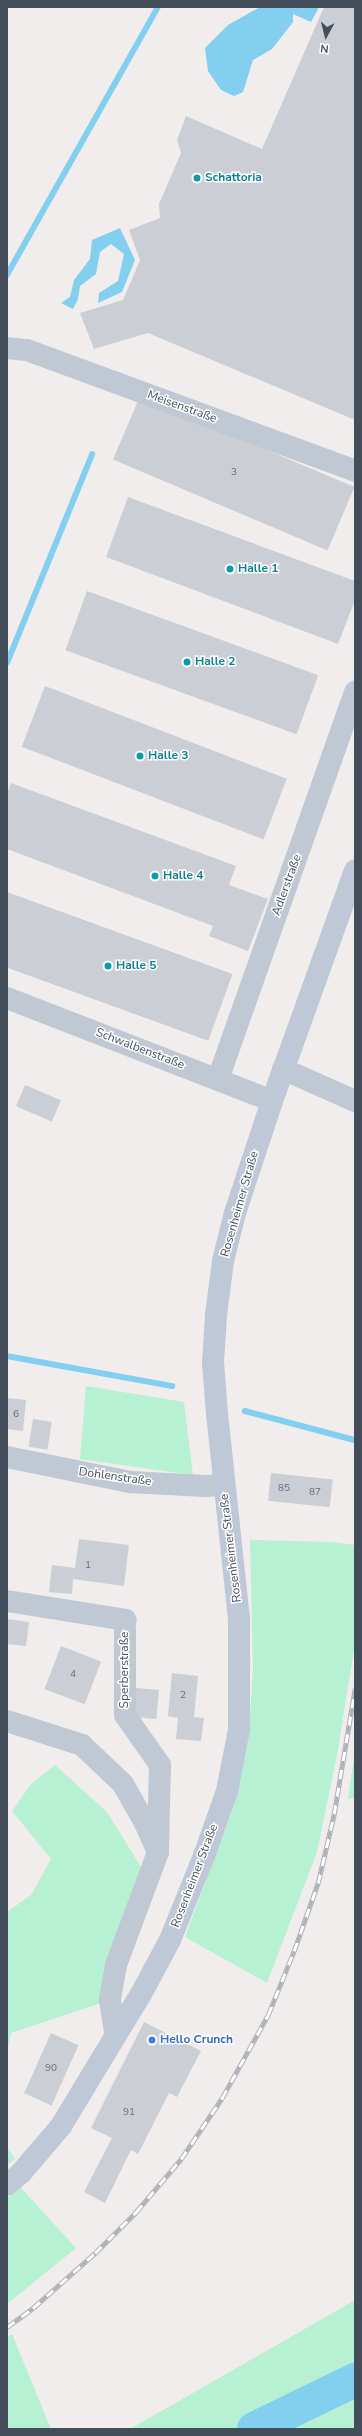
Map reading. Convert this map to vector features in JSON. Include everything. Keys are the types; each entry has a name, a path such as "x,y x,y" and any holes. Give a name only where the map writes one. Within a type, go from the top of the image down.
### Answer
{"main road":[{"name":"Rosenheimer Straße","path":"7,2185 21,2173 61,2126 116,2036 170,1940 204,1856 227,1791 239,1730 239,1619 224,1485 213,1362 216,1314 223,1261 234,1213 283,1069 355,871"}],"street":[{"name":"Meisenstraße","path":"7,348 27,350 355,471"},
{"name":"Adlerstraße","path":"218,1079 355,692"},
{"name":"Schwalbenstraße","path":"7,998 272,1101"},
{"path":"283,1069 355,1101"},
{"name":"Dohlenstraße","path":"7,1457 130,1482 205,1486 224,1485"},
{"name":"Sperberstraße","path":"7,1601 125,1620 125,1715 160,1765 158,1852 116,1966 110,2000 116,2036"},
{"path":"7,1721 82,1745 122,1784 145,1823 158,1852"}],"green space":[{"path":"86,1386 184,1402 193,1475 80,1459"},
{"path":"250,1540 331,1542 355,1545 355,1644 337,1755 317,1852 267,1983 185,1937 231,1814 248,1743 253,1670"},
{"path":"355,1751 355,1798 348,1799"},
{"path":"55,1765 107,1812 141,1867 114,1940 110,2000 11,2033 7,2052 7,1912 31,1895 51,1859 12,1811 31,1784"},
{"path":"7,2147 15,2159 7,2165"},
{"path":"21,2188 76,2248 7,2304 7,2198"},
{"path":"355,2300 355,2429 130,2429"},
{"path":"12,2334 51,2429 7,2429 7,2337"}],"water":[{"path":"260,7 319,7 311,22 293,14 293,22 272,49 253,60 243,92 234,96 221,90 208,71 205,48 228,25"},
{"path":"120,228 135,260 122,292 98,303 99,293 118,281 124,254 111,244 100,252 96,274 80,286 78,299 73,309 61,303 70,297 74,280 90,259 92,240"}],"building":[{"path":"324,7 355,7 355,420 148,333 94,349 80,313 123,300 140,260 129,230 160,218 159,204 181,153 177,140 186,116 262,149"},
{"path":"140,396 354,487 328,551 113,460"},
{"name":"Halle 1","path":"128,497 355,581 355,600 338,644 106,557"},
{"name":"Halle 2","path":"87,591 318,675 297,734 65,650"},
{"name":"Halle 3","path":"45,686 287,779 264,840 22,747"},
{"name":"Halle 4","path":"11,783 236,866 229,885 268,899 248,951 209,936 213,926 7,849 7,794"},
{"name":"Halle 5","path":"7,892 233,974 208,1041 7,968"},
{"path":"25,1085 61,1100 52,1121 16,1106"},
{"path":"7,1398 26,1400 23,1431 7,1429"},
{"path":"33,1419 52,1422 47,1450 29,1447"},
{"path":"271,1473 333,1479 330,1507 268,1501"},
{"path":"79,1539 129,1545 124,1586 73,1579 72,1594 49,1592 52,1565 75,1568"},
{"path":"7,1619 29,1622 26,1646 7,1644"},
{"path":"61,1646 101,1661 85,1704 45,1689"},
{"path":"172,1673 198,1676 194,1717 204,1718 201,1741 176,1739 178,1718 168,1716"},
{"path":"136,1688 159,1690 156,1719 133,1717"},
{"path":"144,2022 201,2051 177,2097 169,2093 138,2154 131,2150 105,2203 84,2192 112,2138 91,2128"},
{"path":"51,2033 78,2045 52,2105 24,2093"}],"waterway":[{"path":"7,275 158,7"},
{"path":"7,663 92,455"},
{"path":"7,1356 172,1386"},
{"path":"245,1411 355,1440"},
{"path":"254,2429 355,2380"}],"railway":[{"path":"7,2327 33,2308 95,2253 136,2212 181,2159 222,2098 268,2015 294,1951 318,1883 334,1814 355,1688"}],"place":[{"name":"Schattoria","path":"197,178"},
{"name":"Halle 1","path":"230,569"},
{"name":"Halle 2","path":"187,662"},
{"name":"Halle 3","path":"140,756"},
{"name":"Halle 4","path":"155,876"},
{"name":"Halle 5","path":"108,966"},
{"name":"Hello Crunch","path":"152,2040"}]}
